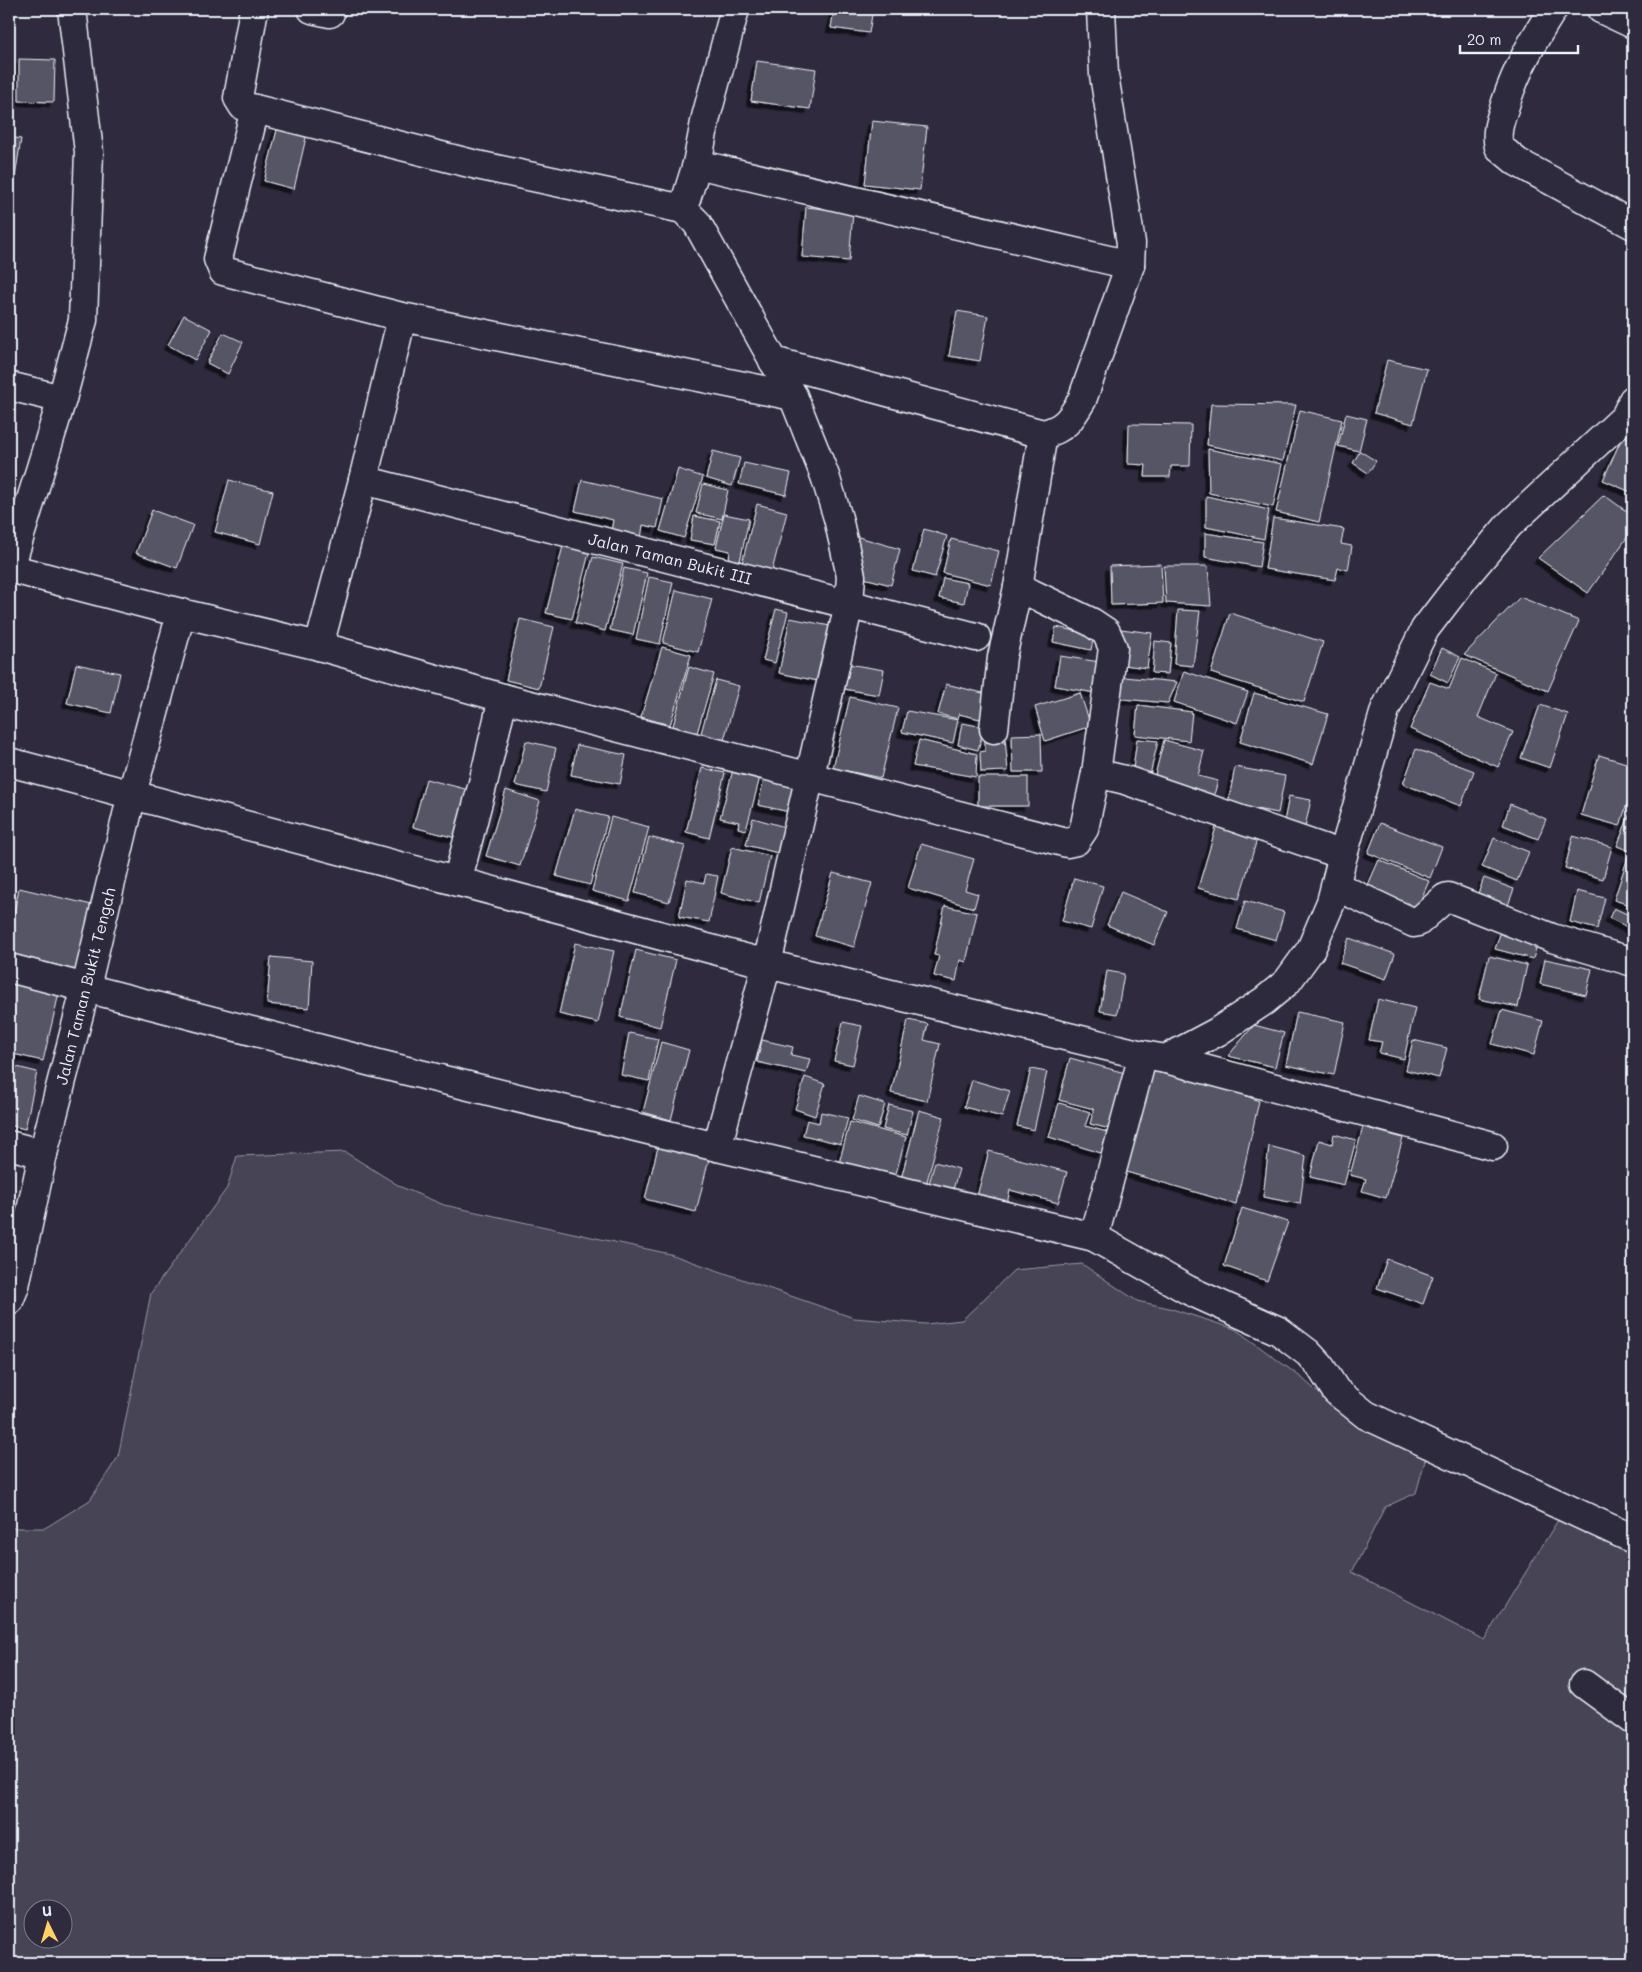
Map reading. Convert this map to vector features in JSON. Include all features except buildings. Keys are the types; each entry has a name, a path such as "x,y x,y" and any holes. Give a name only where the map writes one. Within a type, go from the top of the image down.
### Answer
{"street":[{"path":"72,9 89,152 83,320 62,399 9,568 181,613 319,646 503,698 1067,843 1076,841 1084,829 1096,773 1112,660 1112,648 1106,632 1091,622 1018,587"},
{"path":"254,9 238,98 243,106 477,165 683,209 697,223 794,396 838,518 851,576 849,604 767,964 717,1147"},
{"path":"683,209 697,164 706,117 735,9"},
{"path":"774,361 1043,434 1058,431 1071,418 1082,400 1130,265 1130,243 1104,75 1101,9"},
{"path":"1553,9 1531,44 1513,79 1496,134 1498,147 1517,162 1633,225"},
{"path":"1601,9 1633,24"},
{"path":"255,109 218,259 223,271 402,317 794,396"},
{"path":"697,164 1130,265"},
{"path":"319,646 402,317"},
{"path":"9,386 62,399"},
{"path":"1094,1238 1155,1057 1217,1032 1264,1001 1287,982 1311,949 1336,886 1343,855 1385,710 1425,630 1465,577 1509,524 1630,413"},
{"path":"994,729 1002,657 1018,587 1043,434"},
{"name":"Jalan Taman Bukit III","path":"362,480 976,638"},
{"name":"Jalan Taman Bukit Tengah","path":"9,1301 22,1258 43,1154 86,987 132,794 181,613"},
{"path":"457,882 503,698"},
{"path":"9,762 767,964 1155,1057 1493,1146"},
{"path":"1096,773 1125,780 1343,855"},
{"path":"1336,886 1408,922 1418,922 1443,899 1448,897 1552,938 1633,962"},
{"path":"9,968 389,1066 1094,1238 1188,1290 1254,1319 1287,1337 1308,1353 1320,1366 1336,1391 1366,1415 1633,1539"},
{"path":"9,1145 43,1154"},
{"path":"1584,1684 1633,1720"}],"shaded area":[{"path":"345,1152 401,1187 444,1205 670,1254 854,1318 926,1324 962,1320 1014,1270 1082,1264 1137,1301 1169,1308 1235,1329 1302,1378 1346,1418 1426,1457 1416,1493 1385,1507 1352,1572 1484,1640 1558,1520 1633,1555 1633,1963 9,1963 9,1528 45,1528 90,1500 118,1457 151,1293 227,1188 237,1156"}]}
